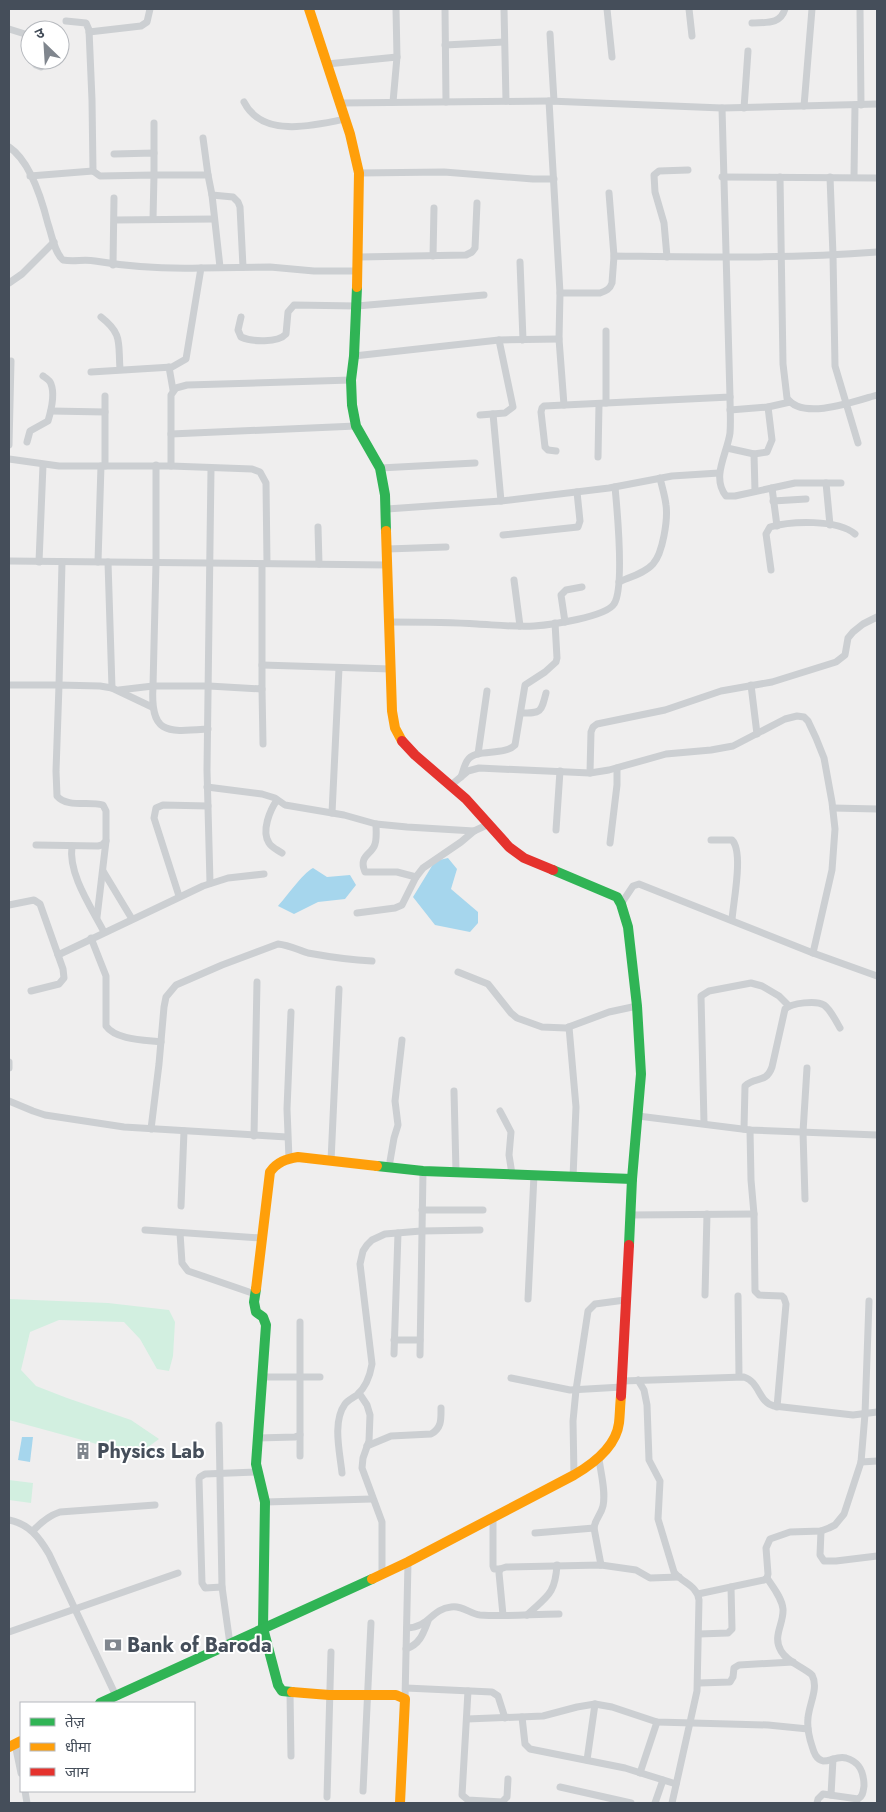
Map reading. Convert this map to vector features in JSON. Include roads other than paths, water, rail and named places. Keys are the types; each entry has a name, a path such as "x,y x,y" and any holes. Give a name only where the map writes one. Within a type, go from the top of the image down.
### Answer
{"street":[{"path":"89,32 141,26 147,22 150,9"},
{"path":"102,1702 408,1562 574,1475 599,1459 614,1439 619,1425 632,1179 640,1074 637,1006 628,927 621,904 610,893 524,858 512,851 473,807 400,741 395,730 389,622 387,509 380,468 356,426 352,405 351,380 359,257 359,173 345,118 309,9"},
{"path":"393,102 397,58 396,9"},
{"path":"445,9 446,102"},
{"path":"504,9 506,101"},
{"path":"607,9 612,58"},
{"path":"689,9 692,36"},
{"path":"752,24 774,22 781,17 785,9"},
{"path":"804,106 812,9"},
{"path":"854,178 860,9"},
{"path":"70,21 86,23 89,32 93,171"},
{"path":"550,34 554,179 560,293 559,339 564,405"},
{"path":"445,45 504,42"},
{"path":"744,108 748,51"},
{"path":"327,64 397,58"},
{"path":"340,103 551,101 722,108 877,104"},
{"path":"244,102 252,115 261,121 271,124 318,125 345,118"},
{"path":"722,108 722,177 730,431 719,473 719,483 726,496 735,496 795,483 841,483"},
{"path":"152,219 154,123"},
{"path":"203,138 220,267"},
{"path":"9,147 17,155 30,176 43,204 54,242 63,260 94,261 113,265 168,269 270,267 314,271 358,271"},
{"path":"114,154 154,153"},
{"path":"667,257 664,224 654,175 659,171 688,170"},
{"path":"30,176 93,171 100,176 208,175"},
{"path":"359,173 436,172 554,179"},
{"path":"722,177 877,178"},
{"path":"780,177 780,258 785,392 790,402 805,408 822,408 845,404 877,395 877,404"},
{"path":"830,177 835,366 858,443"},
{"path":"560,293 600,293 606,292 611,287 614,256 608,193"},
{"path":"212,195 234,197 238,202 243,267"},
{"path":"113,265 114,198"},
{"path":"359,257 466,255 475,248 477,203"},
{"path":"433,256 434,208"},
{"path":"114,220 214,219"},
{"path":"9,283 22,274 54,242"},
{"path":"614,256 780,258 877,252"},
{"path":"520,262 523,340"},
{"path":"91,372 168,367 182,363 188,353 201,268"},
{"path":"242,317 238,330 241,337 249,340 276,339 286,334 288,312 294,306 357,306 484,295"},
{"path":"101,317 112,326 117,334 120,369"},
{"path":"598,457 606,331"},
{"path":"354,356 499,340 559,339"},
{"path":"480,415 505,413 513,407 499,340"},
{"path":"9,445 11,361"},
{"path":"168,367 174,390"},
{"path":"27,442 30,431 48,421 51,411 52,384 42,376"},
{"path":"171,466 171,394 180,386 351,380"},
{"path":"98,562 106,396"},
{"path":"556,450 545,448 541,412 544,406 730,397"},
{"path":"730,410 768,407 790,402"},
{"path":"727,448 754,454 767,452 770,446 771,432 768,407"},
{"path":"51,411 105,412"},
{"path":"493,414 501,501"},
{"path":"171,434 356,426"},
{"path":"754,454 755,491"},
{"path":"9,458 43,465 171,466 252,469 260,472 266,483 262,744"},
{"path":"380,468 475,463"},
{"path":"39,562 43,465"},
{"path":"156,466 156,563 152,707 157,721 166,729 186,731 208,729"},
{"path":"210,883 208,729 211,468"},
{"path":"387,509 501,501 615,487 672,476 719,473"},
{"path":"619,582 646,570 654,564 658,556 664,533 667,508 660,478"},
{"path":"826,483 830,525"},
{"path":"389,622 520,626 555,624 609,610 615,604 619,582 619,525 615,487"},
{"path":"772,488 777,526"},
{"path":"503,535 578,527 580,521 577,492"},
{"path":"773,501 806,499"},
{"path":"771,570 766,534 770,527 805,523 830,525 847,528 855,534"},
{"path":"318,528 319,564"},
{"path":"387,549 446,547"},
{"path":"9,562 387,565"},
{"path":"62,562 60,685 56,771 57,796 63,801 103,805 106,811 106,841 97,918"},
{"path":"108,562 115,689"},
{"path":"514,580 520,626"},
{"path":"565,622 560,595 566,590 582,586"},
{"path":"590,772 591,732 598,724 665,710 722,691 772,682 836,662 845,655 848,638 853,632 877,617"},
{"path":"461,777 466,762 470,758 478,754 506,751 515,745 525,685 556,662 555,624"},
{"path":"262,665 391,669"},
{"path":"332,813 339,668"},
{"path":"9,685 100,686 115,689 152,707"},
{"path":"751,685 757,734"},
{"path":"115,689 153,686 209,686 262,689"},
{"path":"478,754 487,691"},
{"path":"521,712 539,712 542,710 546,693"},
{"path":"450,786 468,771 478,768 590,772 617,768 666,754 733,746 785,719 797,716 804,717 808,721 824,758 835,829 832,870 813,954"},
{"path":"610,843 617,785 617,768"},
{"path":"556,830 560,772"},
{"path":"208,787 262,794 284,805 332,813 376,824 474,831"},
{"path":"277,800 269,813 266,837 271,846 282,853"},
{"path":"180,896 154,818 154,812 156,808 163,806 208,806"},
{"path":"833,808 877,809"},
{"path":"376,824 375,844 364,858 363,866 365,872 397,872 416,877"},
{"path":"357,913 395,908 402,905 416,877 436,858 474,831 487,825"},
{"path":"711,840 732,840 736,846 736,886 732,920"},
{"path":"36,845 98,846 106,841"},
{"path":"72,846 71,865 104,932"},
{"path":"103,871 132,919"},
{"path":"58,954 210,883 239,876 264,874"},
{"path":"621,904 630,889 639,884 813,954 877,976"},
{"path":"9,905 37,900 64,974 59,984 31,991"},
{"path":"91,938 106,976 106,1026 109,1030 119,1035 161,1042"},
{"path":"151,1129 164,1007 170,990 183,981 242,956 278,944 335,958 372,961"},
{"path":"458,972 488,984 511,1013 526,1022 555,1029 570,1027 621,1008 637,1006"},
{"path":"254,1136 257,982"},
{"path":"704,1123 701,996 709,991 750,983 762,986 779,996 789,1006"},
{"path":"331,1161 338,989"},
{"path":"778,1407 786,1304 782,1296 759,1296 755,1291 754,1214 745,1086 749,1082 769,1075 783,1013 789,1006 801,1003 824,1005 840,1028"},
{"path":"289,1159 291,1012"},
{"path":"570,1027 576,1107 573,1177"},
{"path":"389,1167 398,1125 395,1101 402,1040"},
{"path":"9,1062 9,1068"},
{"path":"805,1199 803,1132 808,1068"},
{"path":"454,1091 456,1172"},
{"path":"9,1101 45,1115 124,1127 288,1138"},
{"path":"500,1111 511,1132 509,1155 512,1174"},
{"path":"638,1116 747,1129 877,1135"},
{"path":"181,1206 184,1131"},
{"path":"405,1699 400,1695 329,1695 282,1691 279,1688 263,1628 265,1502 256,1472 266,1320 256,1312 254,1307 270,1172 273,1166 298,1157 422,1170 632,1179"},
{"path":"420,1355 422,1170"},
{"path":"528,1299 534,1175"},
{"path":"422,1210 483,1210"},
{"path":"705,1295 707,1214"},
{"path":"630,1215 754,1214"},
{"path":"145,1230 261,1238"},
{"path":"342,1473 338,1433 339,1419 344,1405 359,1393 369,1378 372,1364 360,1264 363,1250 372,1240 385,1234 421,1230 480,1230"},
{"path":"180,1233 182,1262 188,1271 255,1294"},
{"path":"394,1354 398,1233"},
{"path":"738,1296 739,1376"},
{"path":"574,1475 576,1390 588,1311 590,1306 595,1304 625,1300"},
{"path":"817,1803 823,1794 858,1799 863,1793 864,1778 861,1769 855,1762 842,1758 823,1761 816,1756 808,1729 814,1679 808,1672 782,1654 778,1645 777,1633 782,1609 779,1597 767,1578 766,1548 770,1539 790,1532 821,1530 835,1525 844,1514 861,1462 865,1414 869,1301"},
{"path":"300,1322 300,1456"},
{"path":"394,1340 420,1340"},
{"path":"510,1378 576,1390 638,1380 739,1376 750,1379 764,1401 778,1407 853,1415 877,1412"},
{"path":"262,1377 320,1377"},
{"path":"638,1380 644,1390 647,1404 649,1460 660,1481 658,1519 674,1572 693,1587 698,1594 699,1683 672,1803"},
{"path":"359,1393 370,1415 367,1446 362,1468 382,1522 382,1574"},
{"path":"367,1446 390,1436 431,1434 436,1431 441,1422 441,1408"},
{"path":"219,1424 222,1587 230,1644"},
{"path":"258,1438 295,1437 300,1435"},
{"path":"599,1459 603,1503 601,1513 594,1528 601,1565"},
{"path":"861,1462 877,1461"},
{"path":"222,1587 205,1588 202,1583 198,1479 202,1475 256,1472"},
{"path":"265,1502 372,1499"},
{"path":"33,1531 46,1518 60,1512 155,1505"},
{"path":"493,1517 494,1569 557,1565 601,1565 636,1570 650,1578 679,1577"},
{"path":"9,1520 24,1525 33,1531 50,1554 116,1696"},
{"path":"534,1533 594,1528"},
{"path":"821,1530 820,1555 824,1561 836,1562 877,1556"},
{"path":"400,1803 406,1688 408,1562"},
{"path":"527,1614 553,1588 556,1581 557,1565"},
{"path":"500,1569 503,1615"},
{"path":"9,1632 178,1573"},
{"path":"698,1594 767,1578"},
{"path":"699,1634 728,1633 732,1629 731,1587"},
{"path":"407,1628 418,1627 428,1621 438,1611 450,1607 461,1608 475,1614 558,1614"},
{"path":"406,1649 414,1646 420,1640 428,1621"},
{"path":"363,1791 371,1623"},
{"path":"327,1797 331,1652"},
{"path":"699,1683 730,1682 733,1678 734,1668 739,1665 793,1662"},
{"path":"406,1688 496,1693 505,1718"},
{"path":"468,1691 463,1797 468,1800 502,1802 508,1797 508,1779"},
{"path":"290,1693 291,1756"},
{"path":"467,1719 543,1716 595,1704 612,1707 657,1722 768,1725 808,1729"},
{"path":"587,1760 595,1704"},
{"path":"522,1718 527,1747 640,1773 676,1784"},
{"path":"640,1773 657,1722"},
{"path":"15,1744 20,1768"},
{"path":"831,1795 833,1758"},
{"path":"656,1803 663,1780"},
{"path":"560,1788 630,1803"}],"water":[{"path":"448,858 457,869 451,889 478,912 478,923 470,932 435,925 413,897 435,861"},
{"path":"313,868 327,877 350,875 356,885 345,899 318,902 294,914 278,906 300,880"},
{"path":"22,1437 33,1437 30,1462 18,1460"}],"place":[{"name":"Physics Lab","path":"83,1451"},
{"name":"Bank of Baroda","path":"113,1645"}]}
